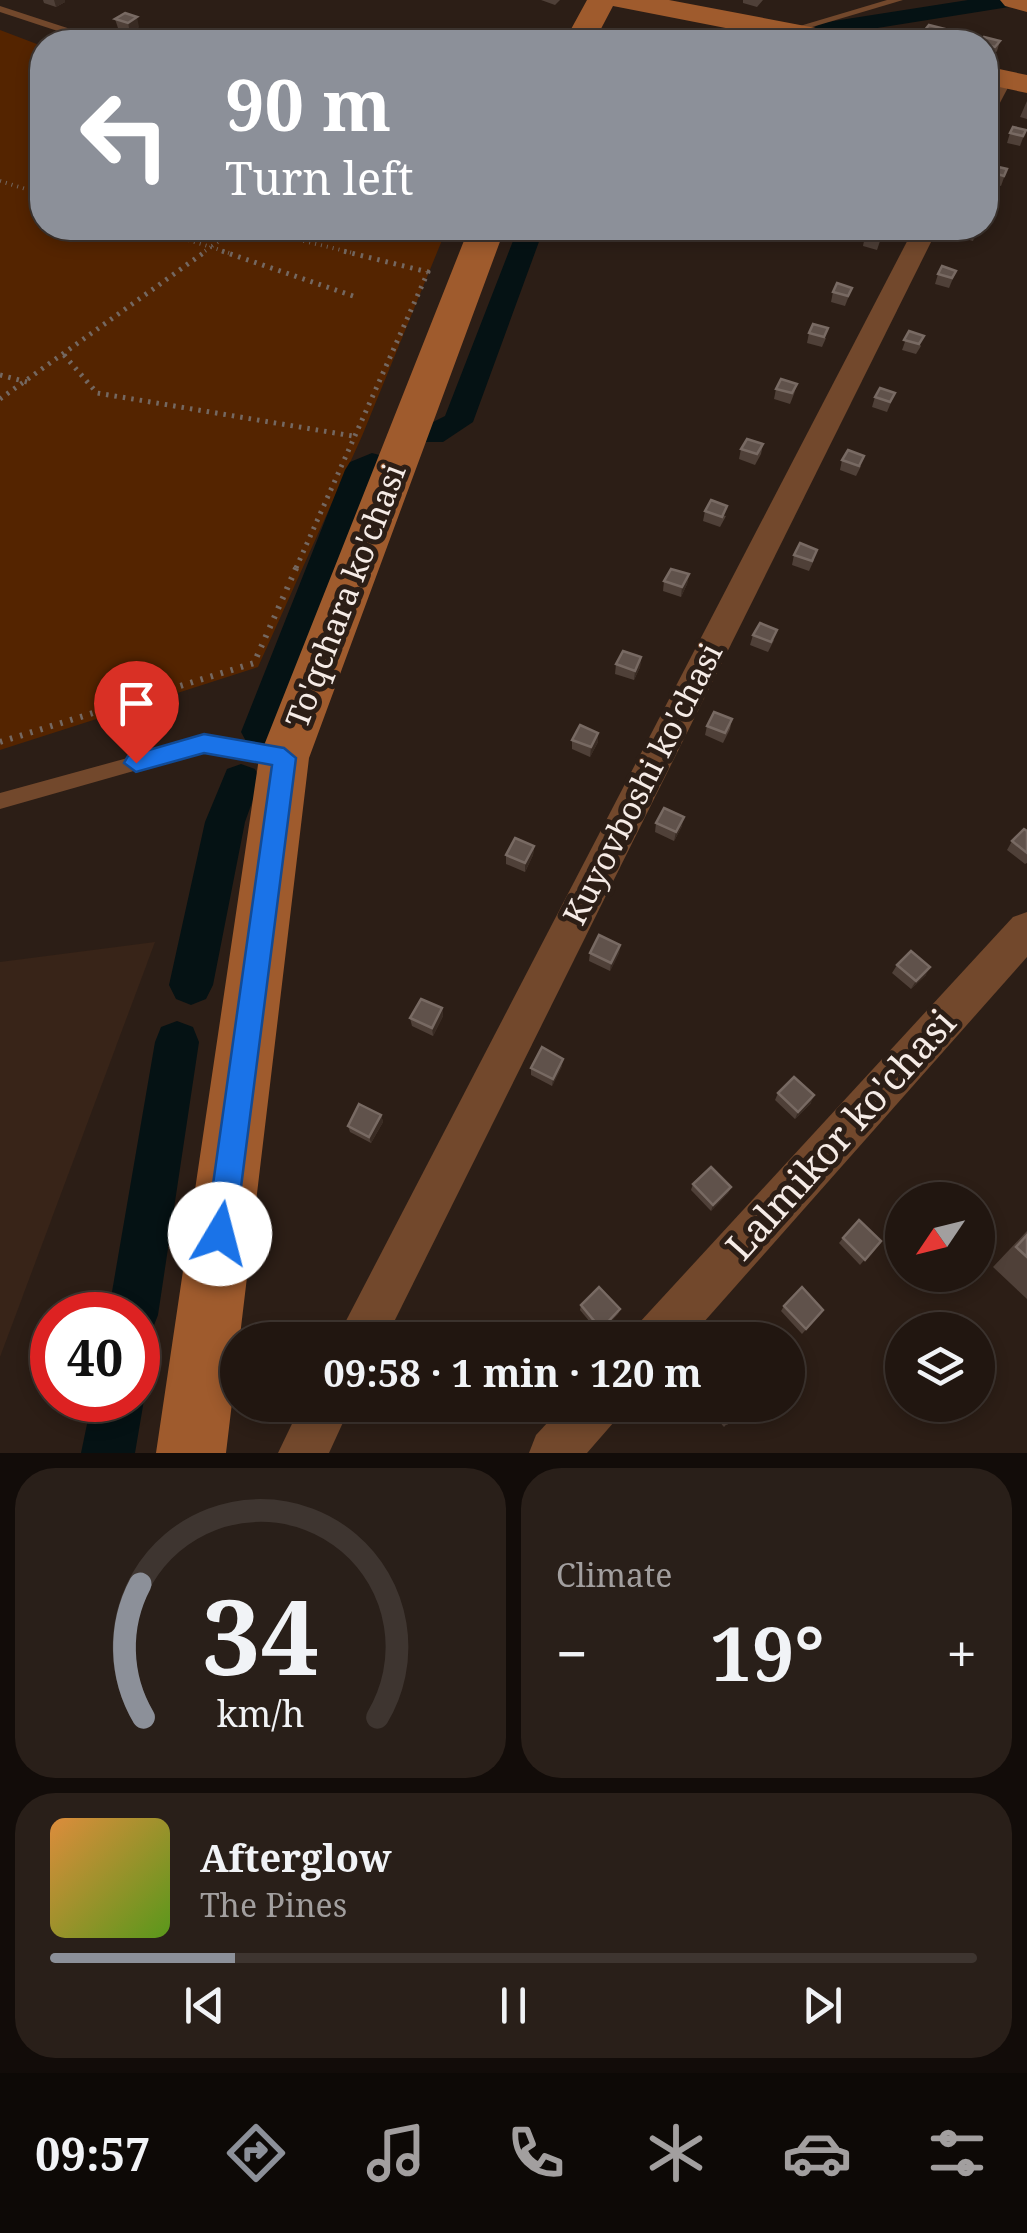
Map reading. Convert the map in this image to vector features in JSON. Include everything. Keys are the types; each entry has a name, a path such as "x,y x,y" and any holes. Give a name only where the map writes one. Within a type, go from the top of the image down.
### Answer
{"street":[{"path":"586,30 602,0"},
{"path":"623,0 788,30"},
{"path":"1015,0 1027,3"},
{"name":"To'qchara ko'chasi","path":"191,1453 284,758 482,240"},
{"name":"Kuyovboshi ko'chasi","path":"369,1322 920,240"},
{"name":"Lalmikor ko'chasi","path":"672,1322 1027,929"},
{"path":"303,1453 318,1422"},
{"path":"554,1453 582,1422"}],"lane":[{"path":"788,30 898,0"},
{"path":"0,9 64,30"},
{"path":"0,802 204,744 284,758"}],"path":[{"path":"0,181 30,190"},
{"path":"187,240 353,296"},
{"path":"0,398 221,240"},
{"path":"0,742 254,663 428,272 300,240"},
{"path":"64,355 96,393 353,436"},
{"path":"0,375 27,382"}],"shaded area":[{"path":"0,30 30,41 30,240 442,240 362,436 258,667 0,750"},
{"path":"155,942 0,1357 0,962"}],"building":[{"path":"125,13 137,17 128,23 115,19"},
{"path":"1013,127 1026,130 1023,136 1010,133"},
{"path":"942,266 956,271 952,278 938,274"},
{"path":"837,283 852,288 848,296 833,292"},
{"path":"813,324 828,328 824,337 809,333"},
{"path":"909,331 924,336 919,344 904,340"},
{"path":"781,379 797,384 792,393 776,389"},
{"path":"880,388 895,393 890,402 875,397"},
{"path":"747,439 763,444 757,454 741,449"},
{"path":"848,450 864,456 859,466 842,460"},
{"path":"711,500 727,506 722,517 705,511"},
{"path":"800,543 817,550 812,561 794,555"},
{"path":"671,569 689,574 682,587 664,581"},
{"path":"760,623 777,630 771,642 753,635"},
{"path":"623,651 641,657 635,671 616,664"},
{"path":"714,712 732,719 725,733 707,726"},
{"path":"580,725 598,733 591,747 572,740"},
{"path":"664,808 684,817 676,832 656,823"},
{"path":"1024,829 1027,831 1027,853 1012,841"},
{"path":"515,838 534,846 525,863 506,855"},
{"path":"599,935 620,945 611,963 590,953"},
{"path":"911,951 930,967 916,981 897,965"},
{"path":"421,999 442,1008 432,1028 410,1018"},
{"path":"542,1047 563,1059 553,1079 531,1068"},
{"path":"794,1077 814,1095 798,1112 778,1093"},
{"path":"359,1104 381,1115 369,1137 348,1126"},
{"path":"711,1167 731,1187 713,1205 693,1184"},
{"path":"859,1220 881,1241 865,1260 843,1238"},
{"path":"1027,1235 1027,1257 1016,1247"},
{"path":"599,1287 620,1309 608,1322 595,1322 581,1305"},
{"path":"802,1287 823,1310 806,1329 805,1322 799,1322 784,1306"}],"waterway":[{"path":"821,30 1009,0"},
{"path":"432,435 458,422 526,240"},
{"path":"260,732 361,470 372,464"},
{"path":"191,985 225,822 241,780"},
{"path":"137,1292 177,1042"},
{"path":"108,1453 114,1422"}],"route":[{"path":"136,763 204,744 284,758 220,1234"}]}
